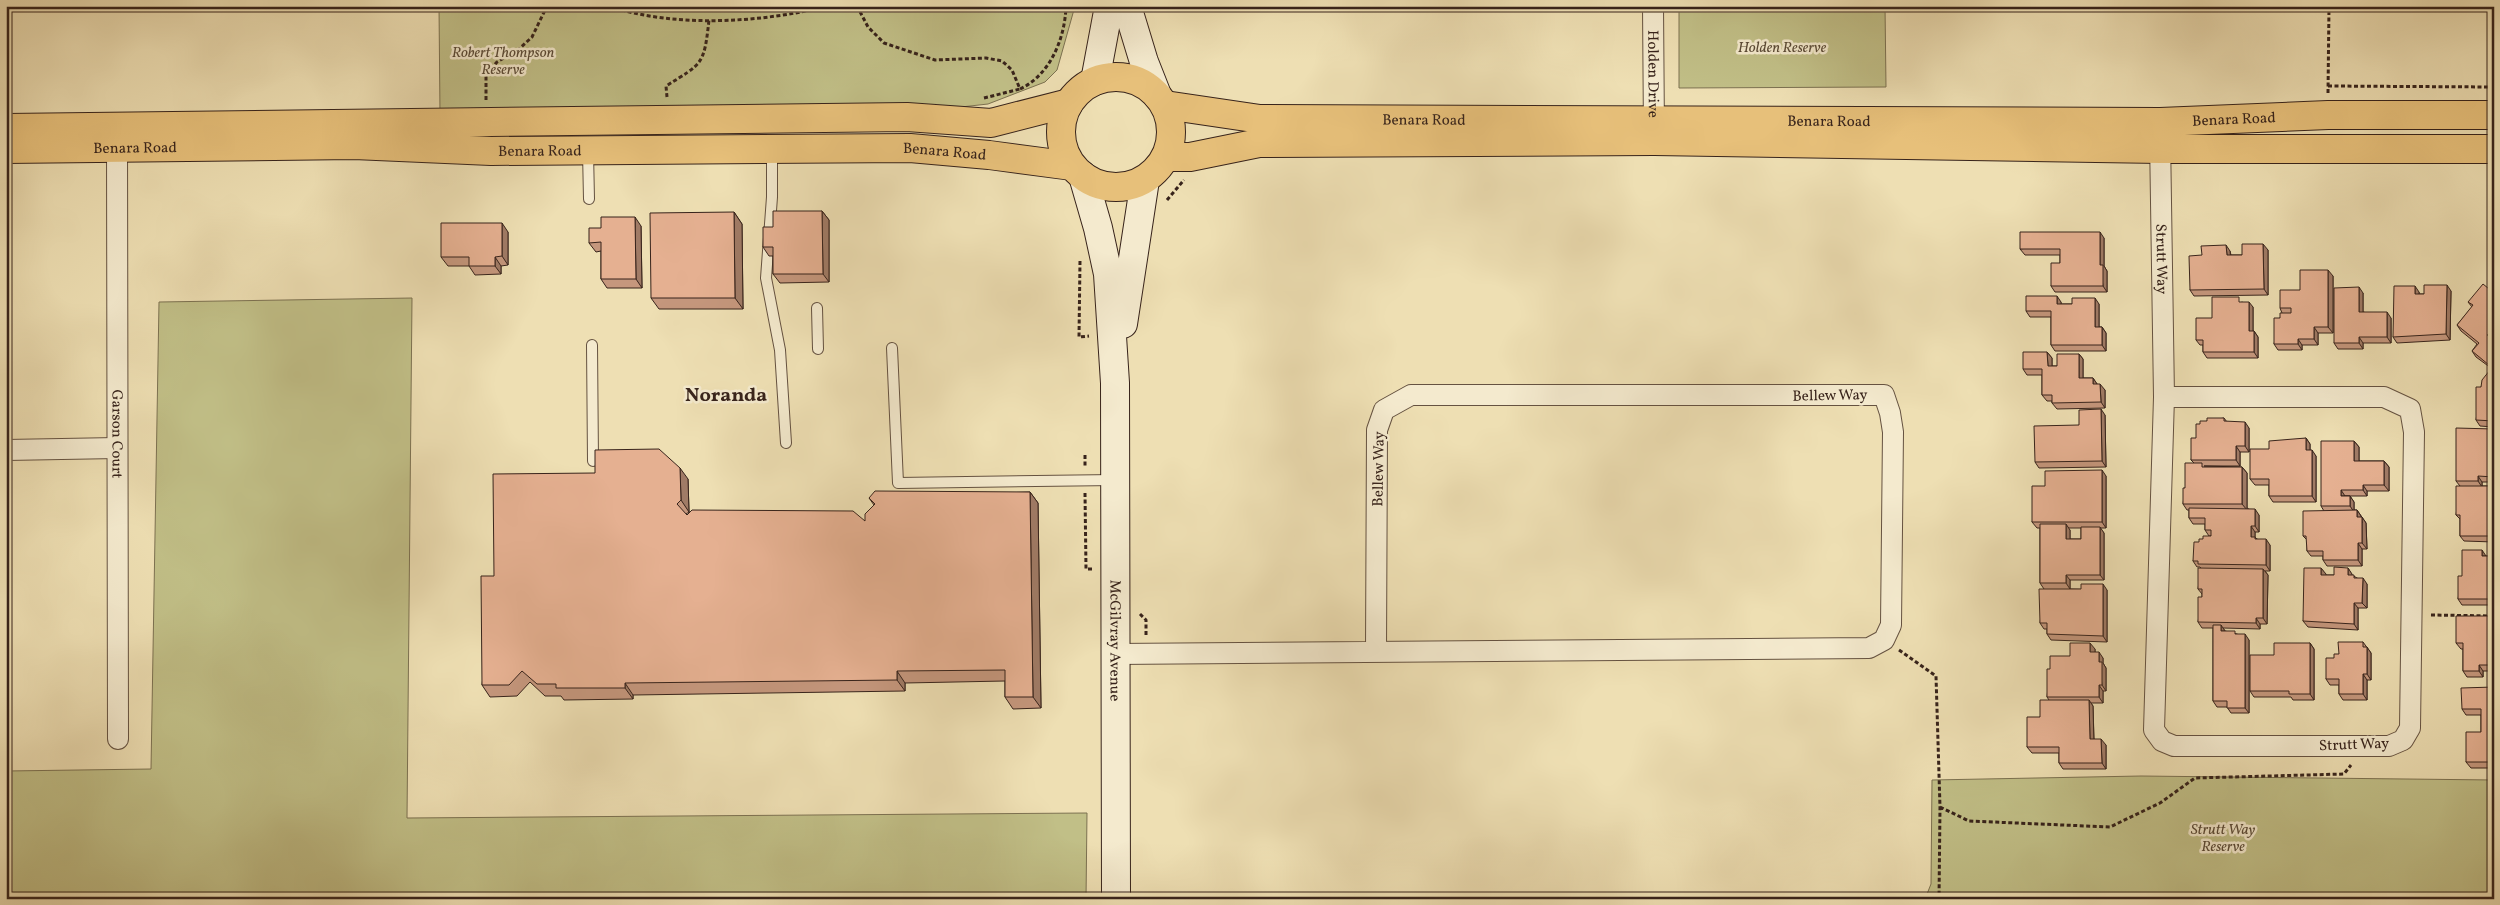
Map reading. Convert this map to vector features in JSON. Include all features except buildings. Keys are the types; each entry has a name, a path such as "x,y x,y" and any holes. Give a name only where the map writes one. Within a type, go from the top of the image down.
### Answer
{"main road":[{"path":"1095,81 1109,6"},
{"path":"1127,6 1144,62 1171,122 1171,140 1166,157 1157,170 1144,180 1129,186 1113,188 1097,184 1077,171 1064,151 1060,135 1062,119 1069,103 1085,86 1095,81 1112,77 1128,78 1144,84 1161,100"},
{"name":"Benara Road","path":"1161,100 1260,119 1654,130 2160,150 2494,149"},
{"name":"Benara Road","path":"6,149 117,138 488,122 669,122 907,117 991,122 1069,103"},
{"name":"Benara Road","path":"1166,157 1190,157 1258,143 1654,130 2160,122 2328,115 2494,115"},
{"name":"Benara Road","path":"6,128 117,138 491,151 910,148 989,155 1077,171"},
{"name":"McGilvray Avenue","path":"1077,171 1098,228 1108,274 1115,382 1116,899"},
{"name":"McGilvray Avenue","path":"1115,382 1144,180"}],"street":[{"name":"Holden Drive","path":"1653,6 1654,130"},
{"name":"Strutt Way","path":"2160,122 2164,396 2154,730 2162,741 2174,746 2389,746 2403,740 2410,728 2414,432 2410,409 2384,397 2164,396"},
{"name":"Garson Court","path":"117,138 118,739"},
{"name":"Bellew Way","path":"1376,651 1377,430 1384,410 1411,395 1884,395 1890,413 1893,432 1891,625 1884,640"},
{"path":"6,450 117,448"},
{"path":"1115,654 1869,648 1884,640"}],"lane":[{"path":"772,150 772,197 766,278 780,350 786,443"},
{"path":"588,151 589,199"},
{"path":"817,308 818,349"},
{"path":"592,344 593,461"},
{"path":"892,348 898,483 1116,480"}],"path":[{"path":"488,122 486,75 497,62 518,50 532,37 548,6"},
{"path":"609,6 674,19 746,21 827,6"},
{"path":"857,6 868,27 884,43 935,60 986,58 1002,61 1012,70 1020,89 1032,83 1048,67 1059,43 1066,6"},
{"path":"2328,6 2328,115"},
{"path":"668,100 666,86 697,67 706,50 709,20"},
{"path":"2328,86 2494,87"},
{"path":"1079,337 1080,259"},
{"path":"1085,455 1086,569"},
{"path":"1140,606 1140,616 1146,620 1145,654"},
{"path":"2412,615 2494,616"},
{"path":"1884,640 1936,676 1940,807 1939,899"},
{"path":"1940,807 1969,821 2110,827 2160,803 2195,778 2344,774 2366,745"}],"green space":[{"name":"Robert Thompson Reserve","path":"439,6 1075,6 1057,70 1045,82 988,104 943,109 440,115"},
{"name":"Holden Reserve","path":"1679,6 1885,6 1886,87 1679,88"},
{"path":"412,298 407,818 1087,813 1086,899 6,899 6,771 151,769 159,302"},
{"name":"Strutt Way Reserve","path":"2141,776 2494,780 2494,899 1925,899 1931,884 1932,780"}],"district":[{"name":"Noranda","path":"726,394"}]}
